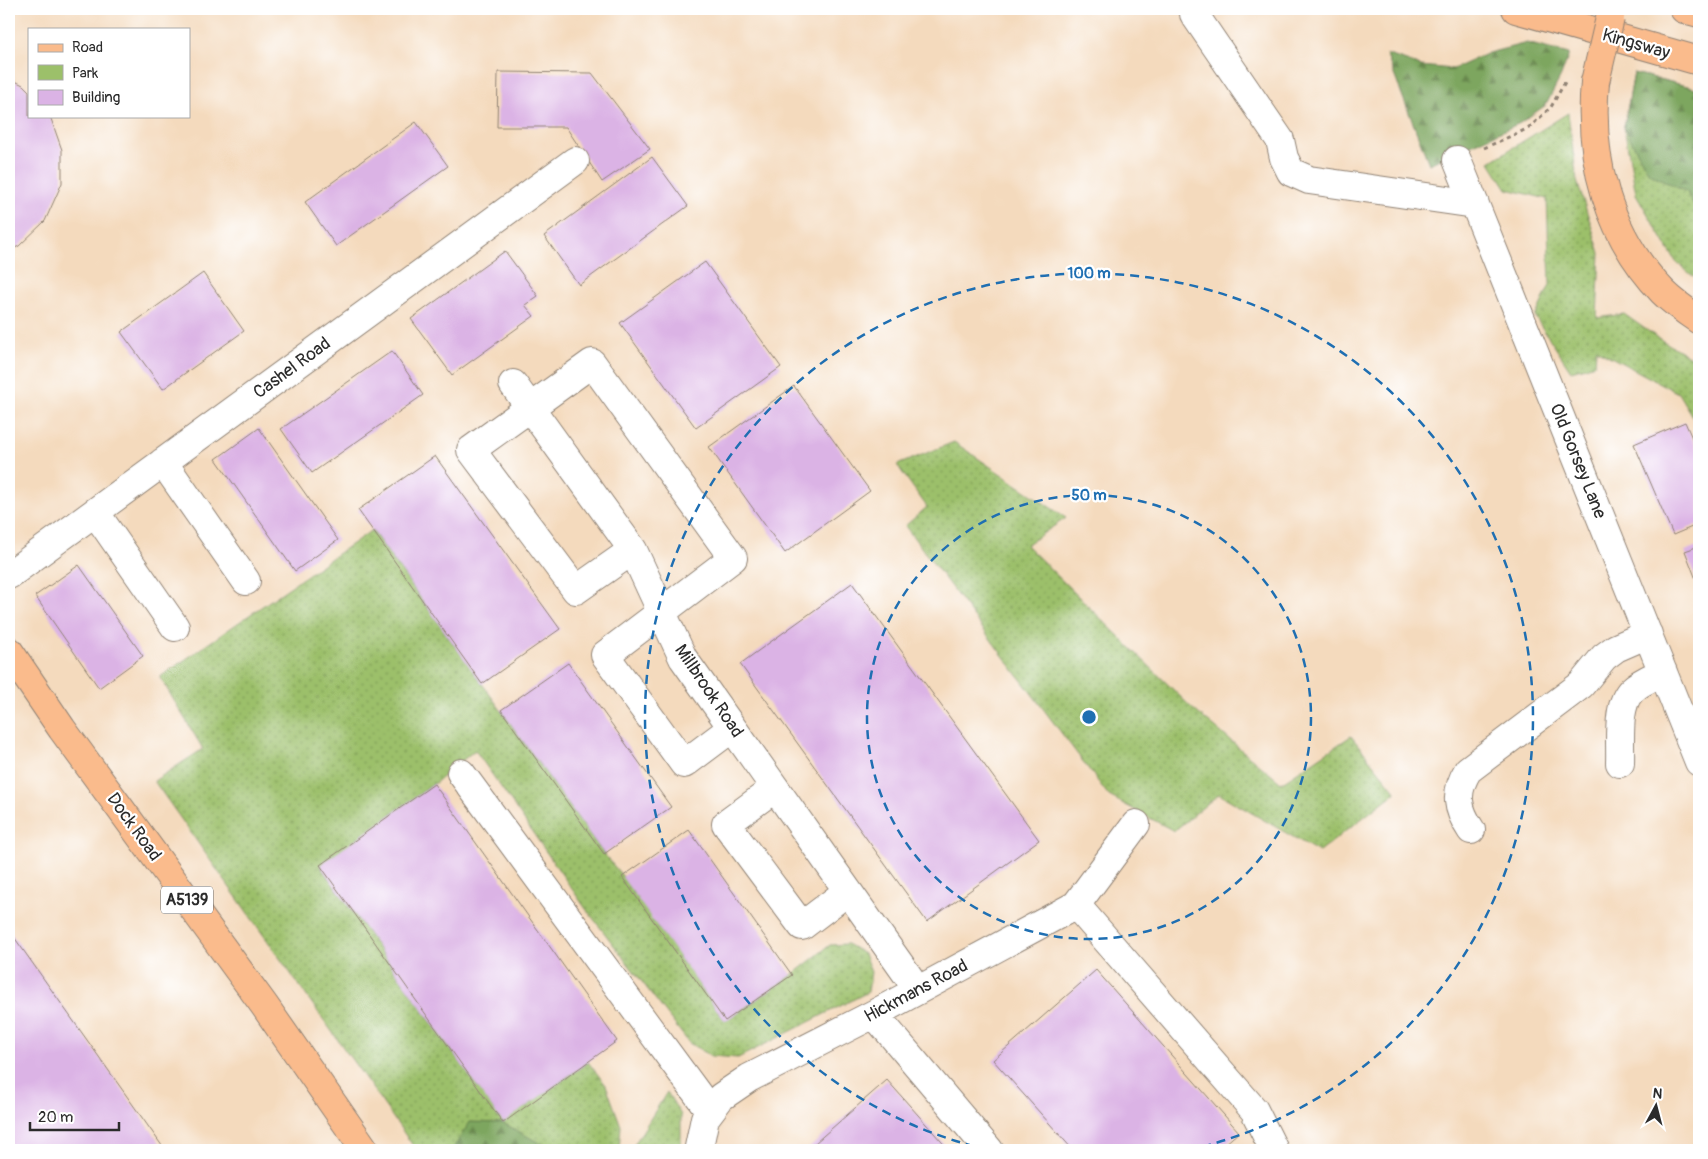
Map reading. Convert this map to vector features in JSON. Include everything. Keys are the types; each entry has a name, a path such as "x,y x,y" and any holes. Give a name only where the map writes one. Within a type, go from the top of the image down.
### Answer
{"main road":[{"name":"Kingsway","path":"1516,9 1699,62"},
{"path":"1684,9 1699,13"},
{"path":"1611,12 1595,82 1592,111 1600,180 1616,223 1636,259 1664,293 1699,320"},
{"name":"Dock Road","path":"9,651 62,729 264,1004 365,1150"}],"street":[{"path":"1194,14 1280,140 1284,158 1290,172 1309,180 1474,204"},
{"name":"Old Gorsey Lane","path":"1457,160 1699,762"},
{"name":"Cashel Road","path":"9,576 575,161"},
{"path":"633,550 576,590 471,450 592,363 733,558 604,655 684,764 732,728"},
{"name":"Millbrook Road","path":"513,384 633,550 683,658 918,990"},
{"path":"163,462 246,581"},
{"path":"95,512 175,627"},
{"path":"1471,830 1463,818 1458,805 1462,779 1468,770 1581,685 1604,657 1616,648 1648,634"},
{"path":"1620,763 1622,707 1626,696 1633,688 1663,672"},
{"path":"461,773 710,1111"},
{"path":"775,788 726,824 802,926 848,891"},
{"name":"Hickmans Road","path":"700,1150 705,1118 721,1096 749,1078 874,1014 1076,905 1136,824"},
{"path":"1076,905 1254,1110 1274,1150"},
{"path":"874,1014 989,1150"}],"path":[{"path":"1457,160 1529,128 1551,107 1566,81"}],"green space":[{"path":"1527,43 1569,54 1561,76 1546,105 1520,123 1429,164 1386,54 1421,66 1453,69 1488,53"},
{"path":"1634,73 1699,89 1699,281 1676,262 1636,194 1624,127"},
{"path":"1634,73 1699,89 1699,217 1687,192 1649,173 1624,127"},
{"path":"1568,113 1577,181 1600,253 1597,318 1624,314 1658,338 1699,362 1699,428 1678,393 1596,349 1595,364 1571,371 1535,317 1550,285 1547,199 1507,189 1490,162"},
{"path":"954,442 1066,518 1026,545 1193,709 1281,783 1351,736 1396,792 1319,852 1219,794 1174,831 1109,796 905,526 927,507 897,465"},
{"path":"372,530 725,1021 792,975 830,945 847,944 864,954 871,972 868,992 738,1058 711,1056 689,1043 586,909 475,750 434,784 320,866 503,1122 588,1062 606,1085 621,1126 619,1150 416,1150 154,781 203,749 160,677"},
{"path":"667,1092 681,1115 681,1150 631,1150"},
{"path":"470,1122 503,1123 552,1150 452,1150"}],"building":[{"path":"498,72 592,73 650,149 602,182 566,127 497,127"},
{"path":"9,78 23,85 28,90 28,118 51,118 62,150 62,183 45,221 19,246 9,251"},
{"path":"416,122 448,166 336,246 305,202"},
{"path":"652,157 688,206 579,285 544,236"},
{"path":"505,251 538,296 525,305 534,316 452,375 411,319"},
{"path":"705,262 781,367 696,428 620,323"},
{"path":"203,273 244,331 163,389 121,332"},
{"path":"392,351 423,395 312,473 281,429"},
{"path":"794,386 870,491 785,553 709,447"},
{"path":"1685,422 1699,454 1699,524 1673,535 1634,444"},
{"path":"259,428 338,540 295,571 216,459"},
{"path":"435,456 560,629 482,684 358,510"},
{"path":"1699,546 1699,587 1685,551"},
{"path":"79,565 143,656 99,688 35,596"},
{"path":"852,583 1039,840 927,922 740,664"},
{"path":"568,663 671,807 604,854 501,710"},
{"path":"434,784 617,1041 503,1123 320,865"},
{"path":"689,830 792,975 725,1021 622,877"},
{"path":"9,930 165,1150 9,1150"},
{"path":"1096,970 1239,1132 1218,1150 1073,1150 993,1060"},
{"path":"887,1080 949,1150 807,1150"}]}
